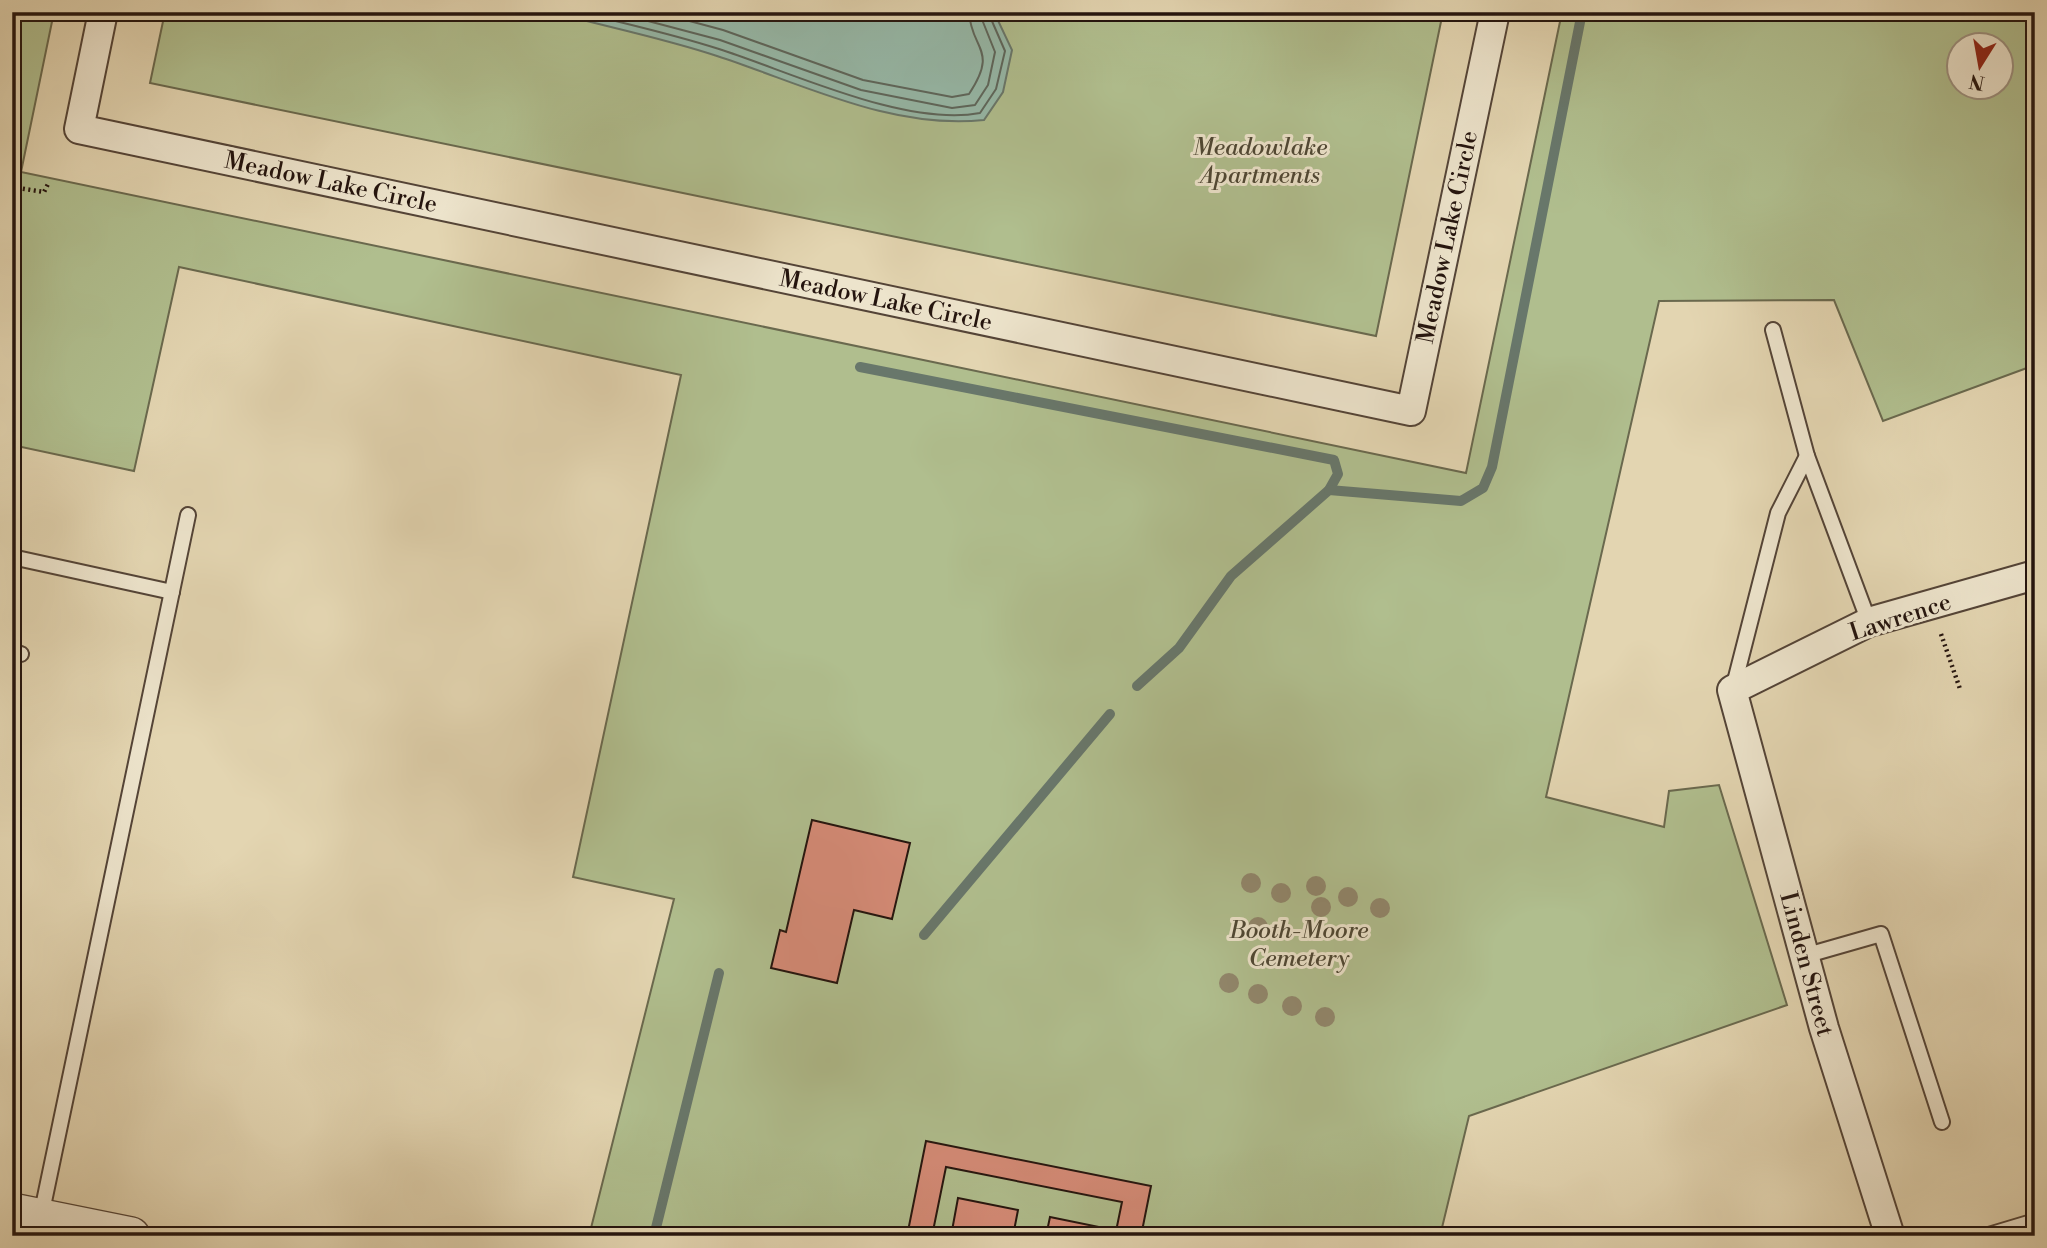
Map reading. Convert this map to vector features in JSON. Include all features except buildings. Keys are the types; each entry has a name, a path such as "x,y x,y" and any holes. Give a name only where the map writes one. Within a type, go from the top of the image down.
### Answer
{"street":[{"name":"Meadow Lake Circle","path":"103,12 79,129 1411,411 1495,12"},
{"name":"Lawrence","path":"1732,690 1869,622 2035,575"},
{"name":"Linden Street","path":"1732,690 1804,956 1890,1236"},
{"path":"26,1215 131,1236"}],"lane":[{"path":"1773,330 1807,456 1869,622"},
{"path":"1732,690 1778,513 1807,456"},
{"path":"26,1215 188,515"},
{"path":"12,557 172,592"},
{"path":"1804,956 1881,934 1942,1122"},
{"path":"1985,1236 2035,1221"}],"path":[{"path":"12,187 44,192 49,182"},
{"path":"1939,630 1960,689"}],"green space":[{"name":"Booth-Moore Cemetery","path":"12,12 54,12 21,172 1466,473 1562,12 2035,12 2035,365 1883,421 1834,300 1659,301 1546,797 1664,827 1669,791 1719,785 1787,1005 1469,1116 1440,1236 589,1236 674,899 573,877 681,375 179,267 134,471 12,445"},
{"name":"Meadowlake Apartments","path":"165,12 1443,12 1376,336 150,83"}],"water":[{"path":"552,12 994,12 1012,50 1003,92 984,120 950,121 882,112 697,50"}],"waterway":[{"path":"1329,490 1461,501 1483,488 1492,467 1582,12"},
{"path":"860,367 1334,460 1338,474 1329,490 1231,576 1179,648 1137,686"},
{"path":"924,935 1110,714"},
{"path":"654,1236 719,973"}]}
